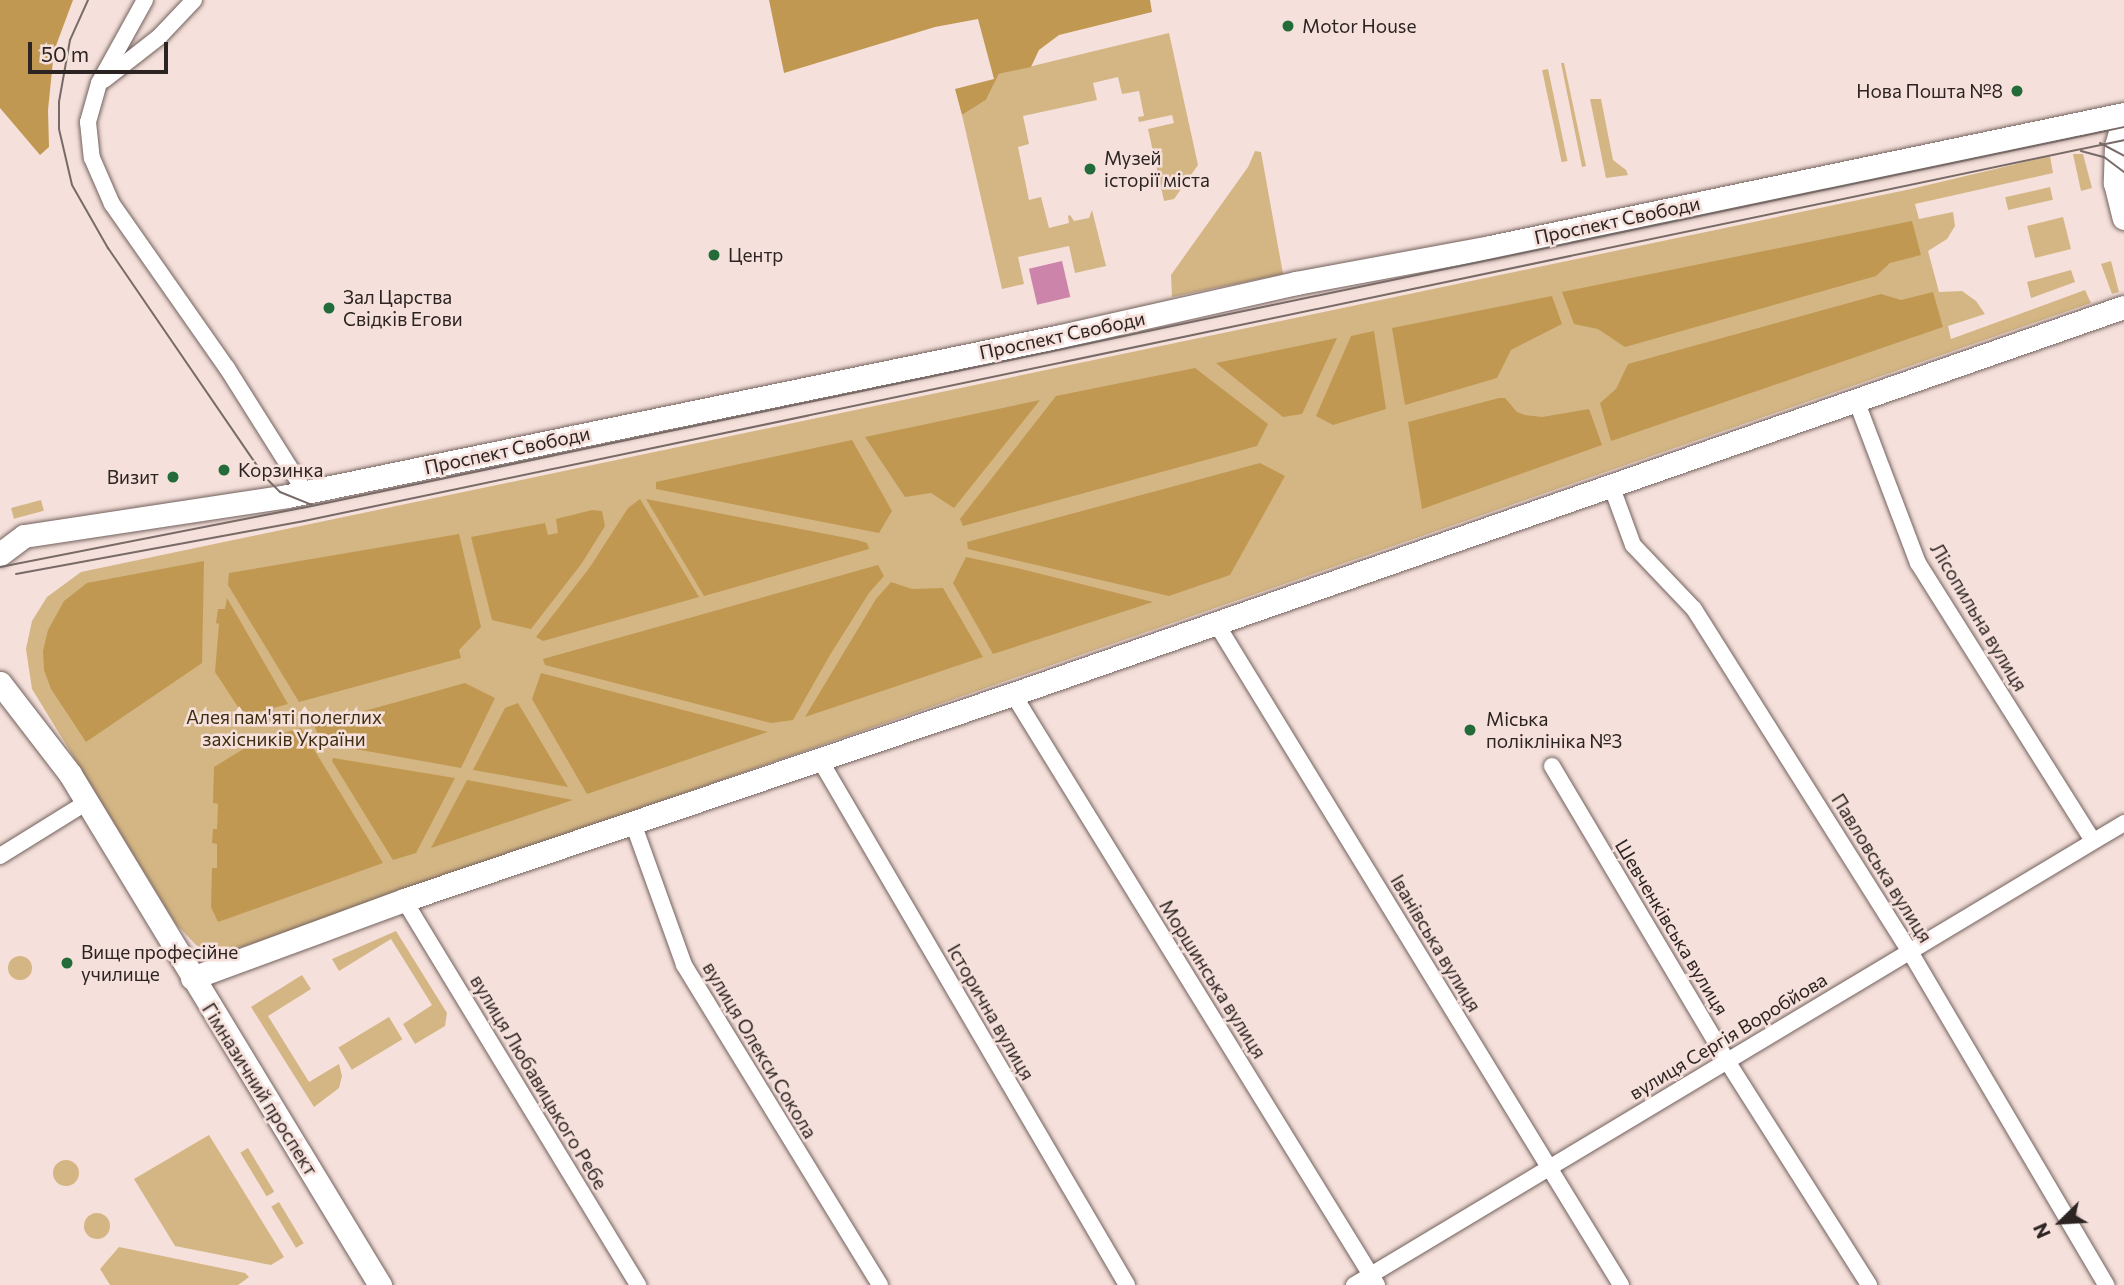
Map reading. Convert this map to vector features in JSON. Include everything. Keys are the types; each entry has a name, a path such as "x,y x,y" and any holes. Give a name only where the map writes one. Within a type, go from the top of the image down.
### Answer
{"main road":[{"name":"Проспект Свободи","path":"0,551 23,536 305,492 1049,338 1296,283 1490,247 2124,116"},
{"path":"2124,116 2116,146 2115,183 2124,218"},
{"path":"192,978 404,900 1013,694 2124,307"},
{"name":"Гімназичний проспект","path":"0,683 70,774 380,1285"}],"street":[{"path":"145,0 99,83 88,122 92,158 112,204 227,368 305,492"},
{"path":"99,83 159,37 194,0"},
{"name":"Лісопильна вулиця","path":"1856,400 1918,563 2093,841"},
{"name":"Павловська вулиця","path":"1611,485 1633,545 1694,609 1909,950 2106,1285"},
{"name":"Іванівська вулиця","path":"1216,623 1620,1285"},
{"name":"Моршинська вулиця","path":"1013,694 1374,1280"},
{"name":"Історична вулиця","path":"820,760 1127,1285"},
{"name":"Шевченківська вулиця","path":"1552,766 1727,1061 1869,1285"},
{"path":"0,856 87,802"},
{"name":"вулиця Олекси Сокола","path":"632,823 684,965 880,1285"},
{"name":"вулиця Сергія Воробйова","path":"1354,1285 1374,1280 1548,1169 2124,823"},
{"name":"вулиця Любавицького Ребе","path":"404,900 638,1285"}],"green space":[{"path":"1169,33 1198,165 1174,199 1164,201 1148,129 1174,123 1172,115 1139,122 1138,117 1144,116 1139,91 1122,94 1118,77 1093,83 1097,100 1023,116 1029,144 1018,147 1029,200 1041,197 1049,228 1069,223 1070,215 1074,221 1089,218 1092,210 1106,266 1075,273 1069,246 1018,257 1024,284 1002,289 962,115 986,100 999,74"},
{"path":"1561,63 1564,63 1586,166 1582,167"},
{"path":"1548,69 1568,161 1562,162 1542,70"},
{"path":"1590,99 1601,99 1613,160 1626,170 1628,175 1606,178"},
{"path":"1255,151 1261,152 1283,274 1172,297 1171,275 1248,167"},
{"path":"2073,154 2083,154 2092,188 2081,191"},
{"name":"Алея пам'яті полеглих захісників України","path":"2050,156 2053,173 1915,204 1919,219 1953,212 1955,226 1947,239 1928,251 1939,292 1962,291 1976,301 1985,314 1948,326 1951,339 2085,290 2091,303 225,953 211,952 196,945 176,924 32,689 26,649 32,621 47,597 81,572 1911,189"},
{"path":"2050,187 2053,200 2008,210 2005,197"},
{"path":"2063,217 2071,249 2035,258 2027,226"},
{"path":"2111,261 2119,292 2112,294 2101,264"},
{"path":"2071,270 2075,282 2031,298 2027,282"},
{"path":"41,500 44,511 14,519 11,508"},
{"path":"396,931 447,1013 445,1026 415,1044 403,1024 432,1005 391,939 339,971 332,959"},
{"path":"20,956 28,960 32,968 28,976 20,980 12,976 8,968 12,960"},
{"path":"302,975 311,989 268,1016 309,1082 339,1064 342,1076 339,1088 314,1107 251,1007"},
{"path":"389,1017 402,1039 352,1070 338,1047"},
{"path":"209,1135 284,1257 271,1265 175,1246 134,1179"},
{"path":"248,1148 274,1192 267,1196 240,1153"},
{"path":"66,1160 75,1164 79,1173 75,1182 66,1186 57,1182 53,1173 57,1164"},
{"path":"279,1202 304,1243 296,1248 271,1207"},
{"path":"97,1213 106,1217 110,1226 106,1235 97,1239 88,1235 84,1226 88,1217"},
{"path":"119,1247 245,1273 249,1277 238,1285 110,1285 100,1269"}],"shaded area":[{"path":"0,0 73,0 54,51 48,110 49,147 40,155 0,108"},
{"path":"769,0 1150,0 1152,12 1059,35 1039,50 1031,67 999,74 986,100 962,115 955,89 994,79 978,19 935,27 784,73"},
{"path":"1912,221 1921,255 1890,263 1876,276 1625,347 1598,329 1574,324 1562,292"},
{"path":"1062,261 1070,297 1037,305 1029,269"},
{"path":"1933,292 1943,327 1611,441 1600,403 1616,389 1628,364 1881,294 1901,300"},
{"path":"1552,296 1562,324 1511,350 1497,378 1405,405 1392,328"},
{"path":"1374,331 1386,409 1333,425 1316,416 1351,336"},
{"path":"1337,338 1302,414 1283,417 1216,363"},
{"path":"1195,368 1268,424 1257,446 963,526 960,519 1056,396"},
{"path":"1505,398 1517,412 1525,415 1542,417 1589,409 1602,445 1422,509 1408,422"},
{"path":"1040,400 954,508 931,493 905,497 865,437"},
{"path":"852,440 892,511 879,533 656,489 656,482"},
{"path":"1260,463 1285,476 1230,575 1169,596 968,549 967,542"},
{"path":"640,499 699,597 543,641 536,637 590,567 628,508"},
{"path":"646,499 857,540 867,543 869,549 704,596"},
{"path":"592,510 602,511 605,526 582,563 531,629 492,620 471,537 545,523 548,535 558,533 556,519"},
{"path":"459,534 481,627 459,650 461,658 299,702 228,585 229,573"},
{"path":"966,557 1153,602 993,654 953,583"},
{"path":"204,561 202,663 86,742 51,689 44,670 43,651 48,630 64,601 87,583"},
{"path":"878,565 884,576 869,593 793,720 771,723 545,665 543,659"},
{"path":"891,582 912,589 943,588 983,657 805,717 876,599"},
{"path":"227,598 288,704 244,716 215,672 218,609 225,609"},
{"path":"541,673 768,732 587,794 532,699"},
{"path":"465,683 495,698 461,768 333,745 318,735 314,725"},
{"path":"518,703 568,787 473,770 505,708"},
{"path":"301,728 383,863 218,922 211,907 212,868 217,868 217,844 212,843 213,829 217,829 218,804 213,803 214,767 258,740"},
{"path":"333,758 455,778 416,853 393,860 332,761"},
{"path":"467,780 573,800 431,848"}],"tram line":[{"path":"88,0 70,40 59,102 59,129 72,185 108,248 265,477 280,492 312,505"},
{"path":"0,567 302,508 2124,127"},
{"path":"16,574 304,521 2124,140"},
{"path":"2100,143 2124,156"},
{"path":"2081,151 2104,157 2124,172"}],"place":[{"name":"Motor House","path":"1288,26"},
{"name":"Нова Пошта №8","path":"2017,91"},
{"name":"Музей історії міста","path":"1090,169"},
{"name":"Центр","path":"714,255"},
{"name":"Зал Царства Свiдкiв Егови","path":"329,308"},
{"name":"Корзинка","path":"224,470"},
{"name":"Визит","path":"173,477"},
{"name":"Міська поліклініка №3","path":"1470,730"},
{"name":"Вище професійне училище","path":"67,963"}]}
